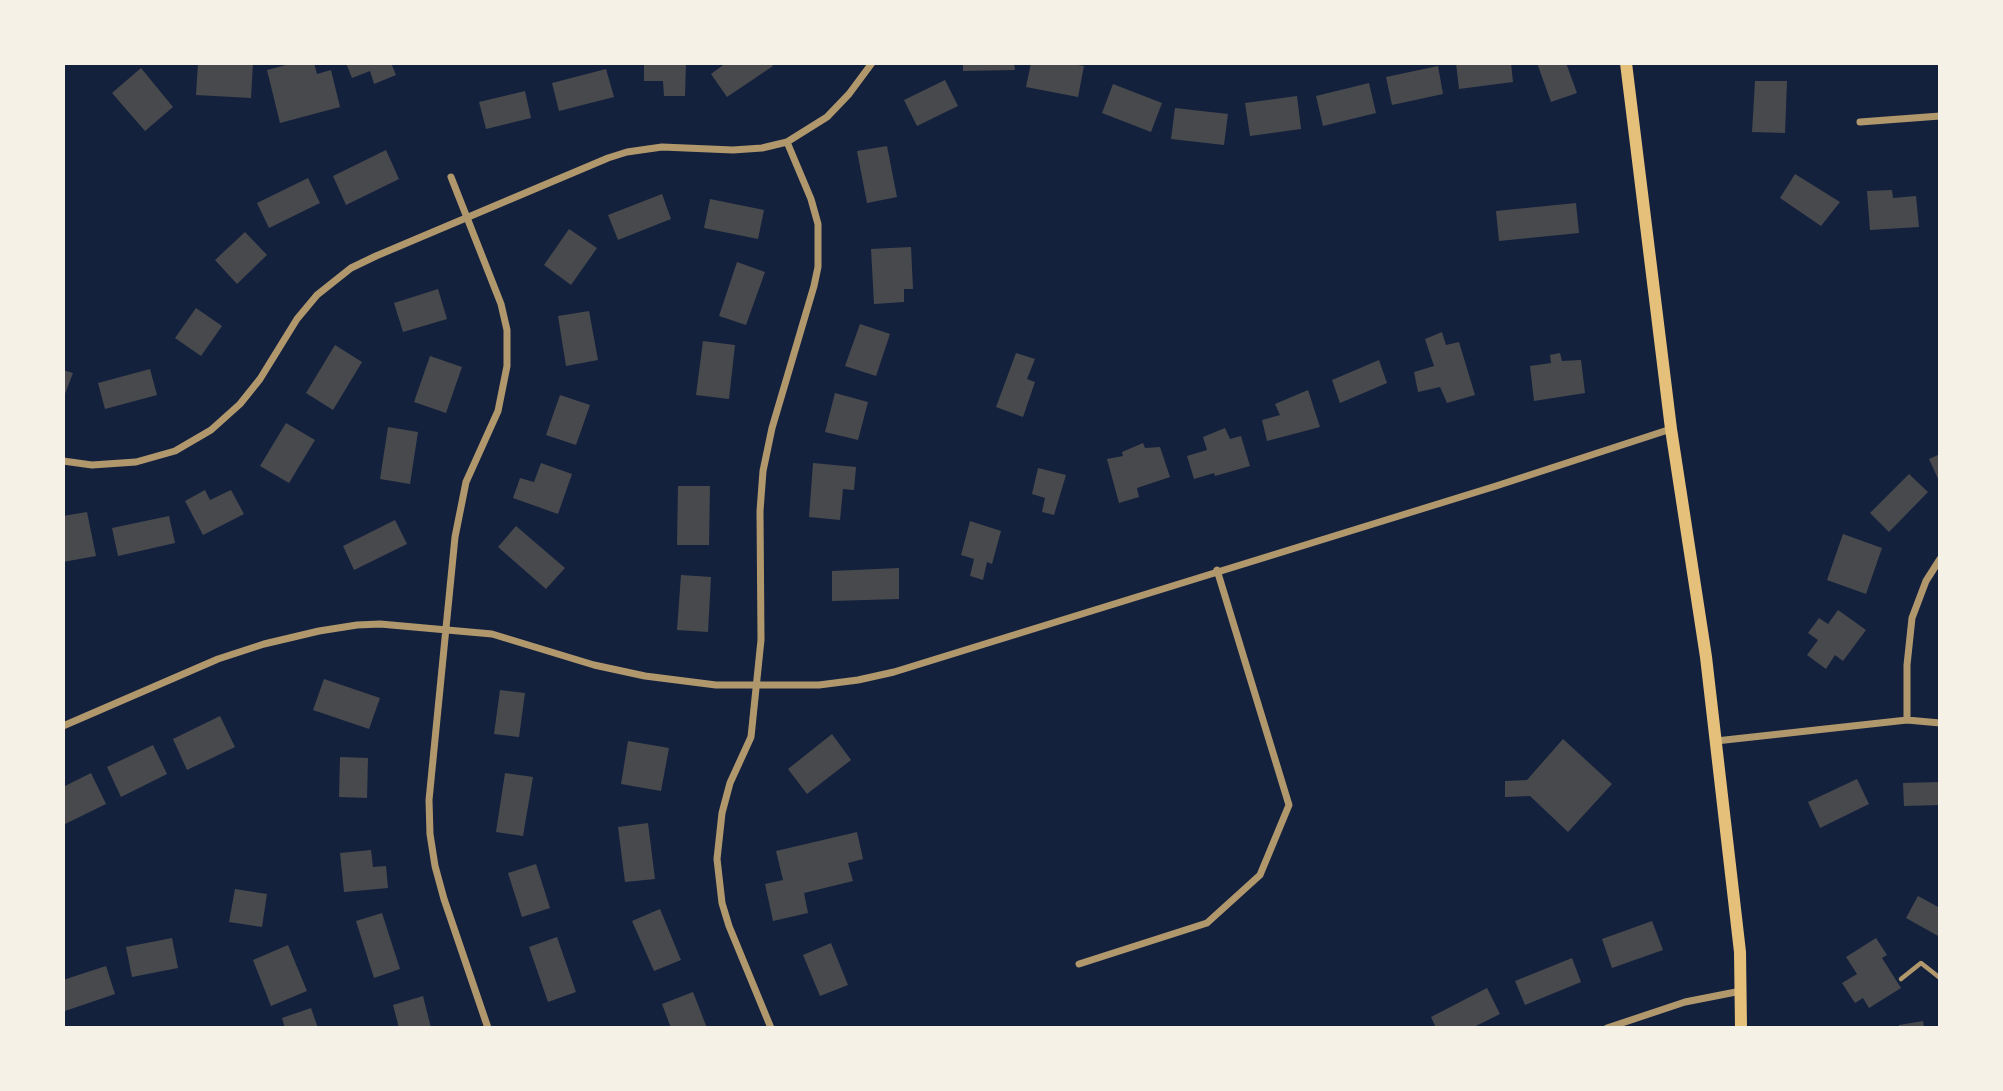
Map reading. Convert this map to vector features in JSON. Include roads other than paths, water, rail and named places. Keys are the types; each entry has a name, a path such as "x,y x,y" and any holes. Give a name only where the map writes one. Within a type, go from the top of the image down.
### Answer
{"main road":[{"path":"1626,63 1671,429 1706,657 1740,952 1741,1028"}],"street":[{"path":"63,461 102,465 135,462 175,451 193,442 240,404 260,379 297,319 333,281 376,256 627,152 662,146 733,150 762,148 787,142 827,117 849,94 872,63"},
{"path":"1860,122 1940,117"},
{"path":"771,1028 729,926 722,903 717,859 722,813 730,783 751,737 761,640 760,511 763,471 772,428 818,267 818,224 811,199 787,142"},
{"path":"451,177 501,304 506,330 507,366 498,411 473,465 462,498 455,537 429,800 430,834 444,899 488,1028"},
{"path":"63,726 218,659 264,644 357,625 380,624 492,634 645,676 716,685 819,685 858,680 894,672 1217,570 1496,486 1671,429"},
{"path":"1907,720 1907,665 1912,618 1926,581 1940,559"},
{"path":"1079,964 1207,923 1260,875 1289,805 1217,570"},
{"path":"1716,741 1907,720 1940,723"},
{"path":"1607,1028 1685,1002 1741,990"}],"lane":[{"path":"1901,979 1921,963 1940,978"}]}
